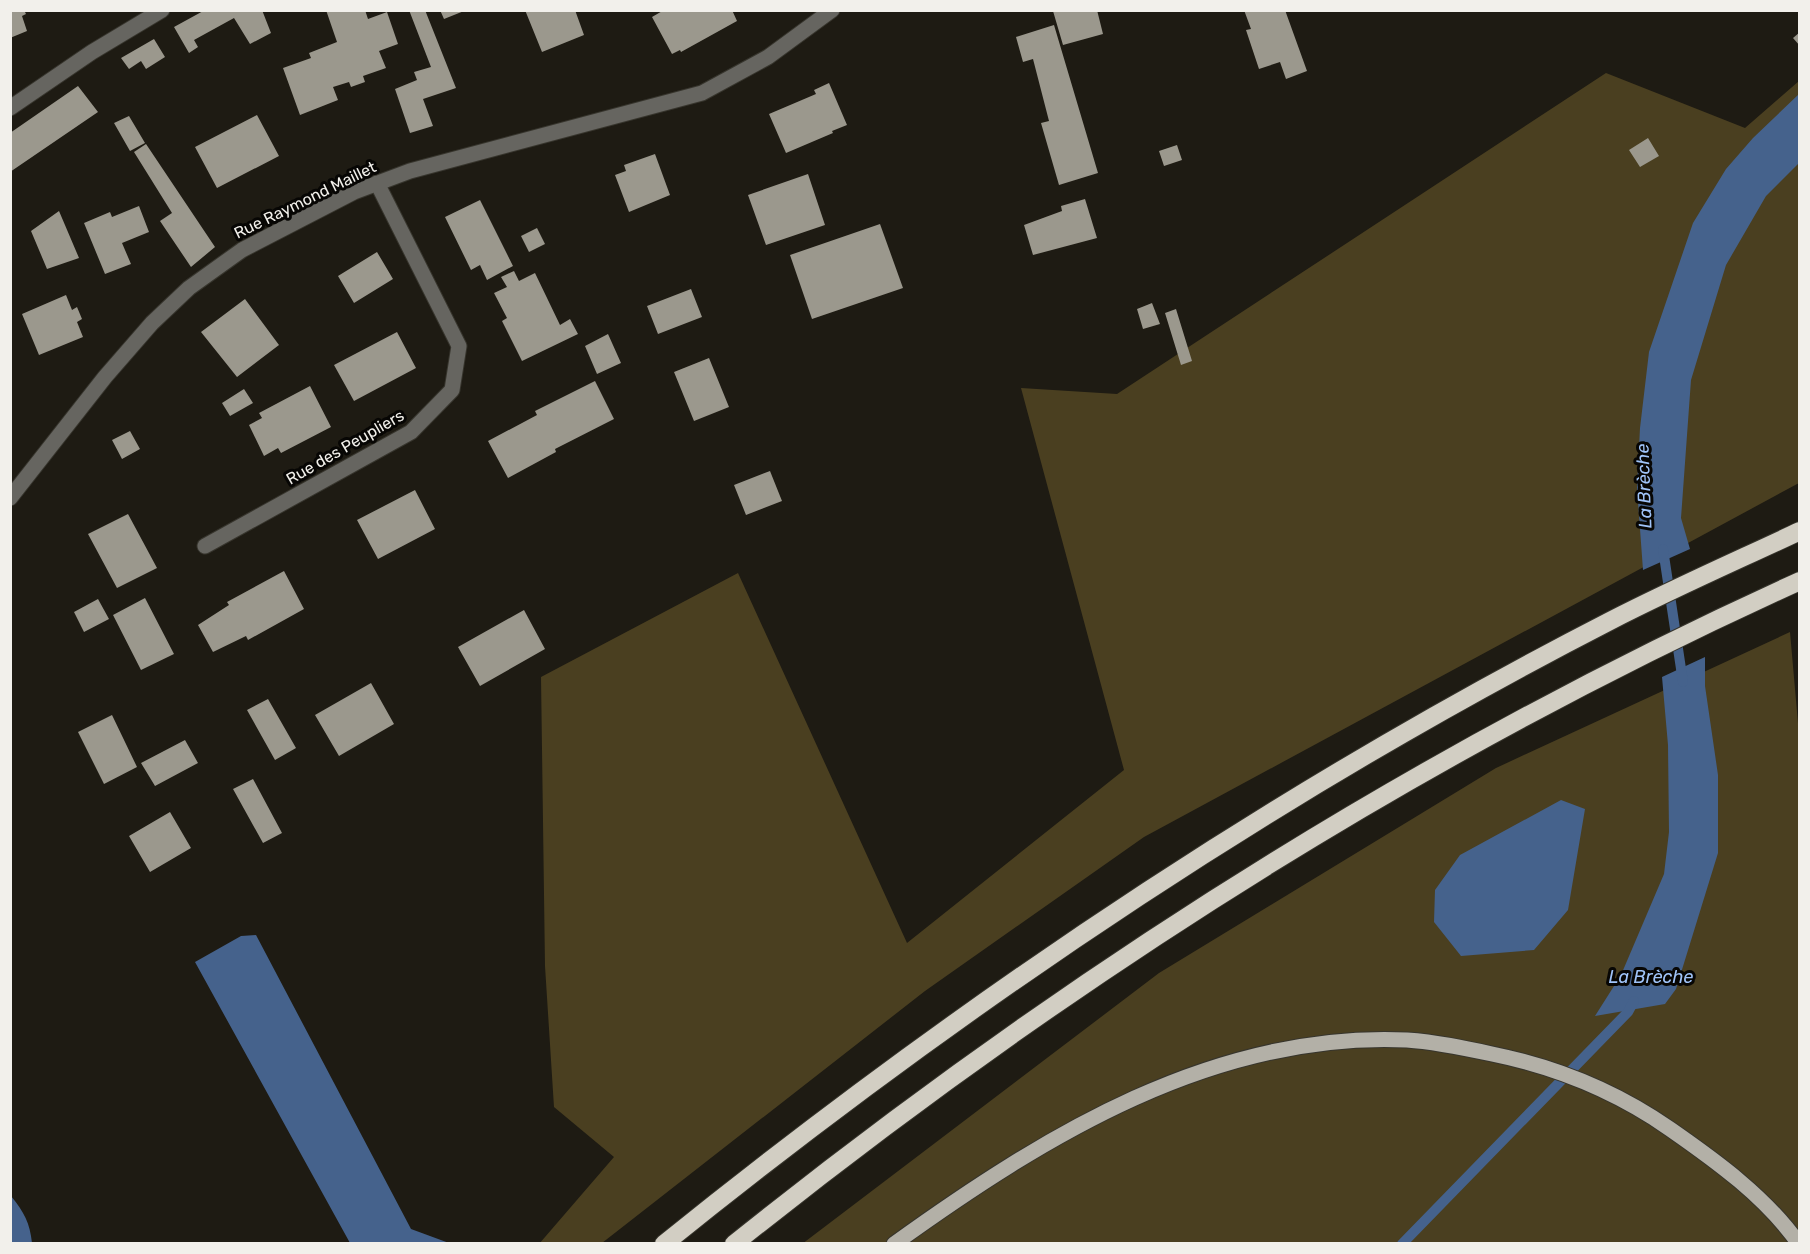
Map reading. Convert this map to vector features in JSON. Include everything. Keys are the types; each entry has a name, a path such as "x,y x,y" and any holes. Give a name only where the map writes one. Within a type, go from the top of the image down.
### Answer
{"highway":[{"path":"664,1244 890,1068 1021,974 1163,879 1314,786 1492,684 1610,621 1800,531"},
{"path":"734,1244 921,1099 1077,988 1172,926 1373,802 1481,740 1633,659 1800,581"}],"main road":[{"path":"894,1244 1012,1162 1061,1133 1150,1091 1217,1066 1293,1048 1354,1041 1426,1042 1509,1057 1574,1078 1632,1104 1726,1171 1771,1210 1800,1244"}],"street":[{"path":"10,108 92,52 162,10"},
{"name":"Rue Raymond Maillet","path":"10,498 123,355 189,288 242,250 377,183 435,163 702,93 768,57 832,10"},
{"name":"Rue des Peupliers","path":"206,546 411,432 452,390 459,346 377,183"}],"shaded area":[{"path":"1606,73 1745,128 1799,81 1799,483 1144,837 925,991 602,1243 539,1244 614,1157 554,1107 545,966 541,677 738,573 907,943 1124,770 1021,388 1117,394"},
{"path":"1790,632 1800,746 1800,1228 1790,1243 802,1244 1159,973 1496,768"}],"water":[{"name":"La Brèche","path":"1799,94 1799,163 1766,196 1726,265 1691,380 1681,518 1690,549 1643,570 1637,488 1640,428 1649,352 1693,223 1726,169 1753,138"},
{"name":"La Brèche","path":"1705,657 1705,686 1718,775 1718,853 1676,989 1665,1004 1595,1016 1621,975 1664,874 1669,832 1668,745 1662,677"},
{"path":"1561,800 1585,809 1568,910 1534,950 1461,956 1434,922 1435,890 1460,855"},
{"path":"256,935 411,1229 449,1243 350,1243 195,962 241,936"},
{"path":"11,1196 26,1218 32,1243 11,1243"}],"building":[{"path":"10,10 24,10 26,14 22,16 27,31 10,38"},
{"path":"205,10 262,10 271,33 250,44 234,18 194,40 198,47 189,53 174,27"},
{"path":"326,10 365,10 368,19 387,12 398,44 379,51 386,68 363,76 365,82 351,87 349,82 333,87 338,100 300,115 283,68 311,58 309,53 337,42"},
{"path":"409,10 425,10 456,88 423,99 433,126 410,133 395,89 417,80 414,72 431,67"},
{"path":"440,10 464,10 464,11 444,19"},
{"path":"525,10 575,10 584,35 542,52"},
{"path":"664,10 732,10 737,21 681,52 680,50 672,54 652,17"},
{"path":"1097,10 1103,34 1063,45 1053,11"},
{"path":"1244,10 1285,10 1307,71 1286,79 1280,62 1259,69 1246,30 1251,29"},
{"path":"1054,25 1098,173 1059,185 1041,123 1049,121 1033,59 1023,62 1016,37"},
{"path":"1800,32 1800,46 1793,38"},
{"path":"154,39 165,57 146,69 141,61 129,69 121,58"},
{"path":"829,83 847,125 786,153 769,114 816,94 814,90"},
{"path":"78,86 98,112 10,172 10,133"},
{"path":"257,115 279,156 217,188 195,147"},
{"path":"129,116 145,143 130,151 114,123"},
{"path":"1648,138 1659,156 1640,167 1629,150"},
{"path":"146,144 215,247 191,267 160,221 172,213 134,152"},
{"path":"1177,145 1182,160 1164,166 1159,151"},
{"path":"655,154 670,195 629,212 615,175 626,171 624,165"},
{"path":"808,174 825,225 766,245 748,195"},
{"path":"1085,199 1097,238 1033,255 1024,225 1062,211 1061,206"},
{"path":"480,200 513,266 487,280 480,265 471,270 445,217"},
{"path":"139,206 149,232 122,243 131,264 105,274 84,223 110,212 112,217"},
{"path":"59,211 79,258 47,269 31,231"},
{"path":"880,224 903,288 812,319 790,255"},
{"path":"537,228 545,244 529,252 521,236"},
{"path":"377,252 393,279 354,303 338,276"},
{"path":"514,271 519,281 535,273 560,325 570,319 578,334 522,361 502,321 507,318 494,293 507,287 501,277"},
{"path":"691,289 702,317 658,334 647,306"},
{"path":"66,295 72,310 77,307 82,319 77,322 83,337 39,355 22,314"},
{"path":"245,299 279,345 237,377 201,332"},
{"path":"1152,303 1160,324 1143,329 1137,309"},
{"path":"1176,309 1192,361 1181,365 1165,313"},
{"path":"397,332 416,368 354,401 334,365"},
{"path":"608,334 621,363 597,374 585,346"},
{"path":"709,358 729,407 694,421 674,372"},
{"path":"595,381 614,419 555,449 556,452 508,478 488,441 537,415 535,411"},
{"path":"310,386 331,427 281,453 278,448 264,456 249,425 262,418 259,413"},
{"path":"244,389 253,403 230,416 222,403"},
{"path":"130,431 140,449 122,459 112,440"},
{"path":"770,471 782,501 746,515 734,485"},
{"path":"415,490 435,529 378,559 357,520"},
{"path":"128,514 157,568 117,588 88,534"},
{"path":"284,571 304,609 248,640 246,636 213,652 198,625 229,605 227,602"},
{"path":"145,598 174,654 141,670 113,615"},
{"path":"98,599 109,619 84,632 74,612"},
{"path":"524,610 545,649 480,686 458,647"},
{"path":"371,683 394,724 339,756 315,715"},
{"path":"268,699 296,748 275,760 247,710"},
{"path":"112,715 137,767 104,784 78,732"},
{"path":"185,740 198,763 155,786 141,763"},
{"path":"253,779 282,833 263,843 233,789"},
{"path":"170,812 191,848 150,872 129,836"}],"waterway":[{"name":"La Brèche","path":"1663,549 1683,682"},
{"name":"La Brèche","path":"1402,1244 1628,1012 1634,1001"}]}
